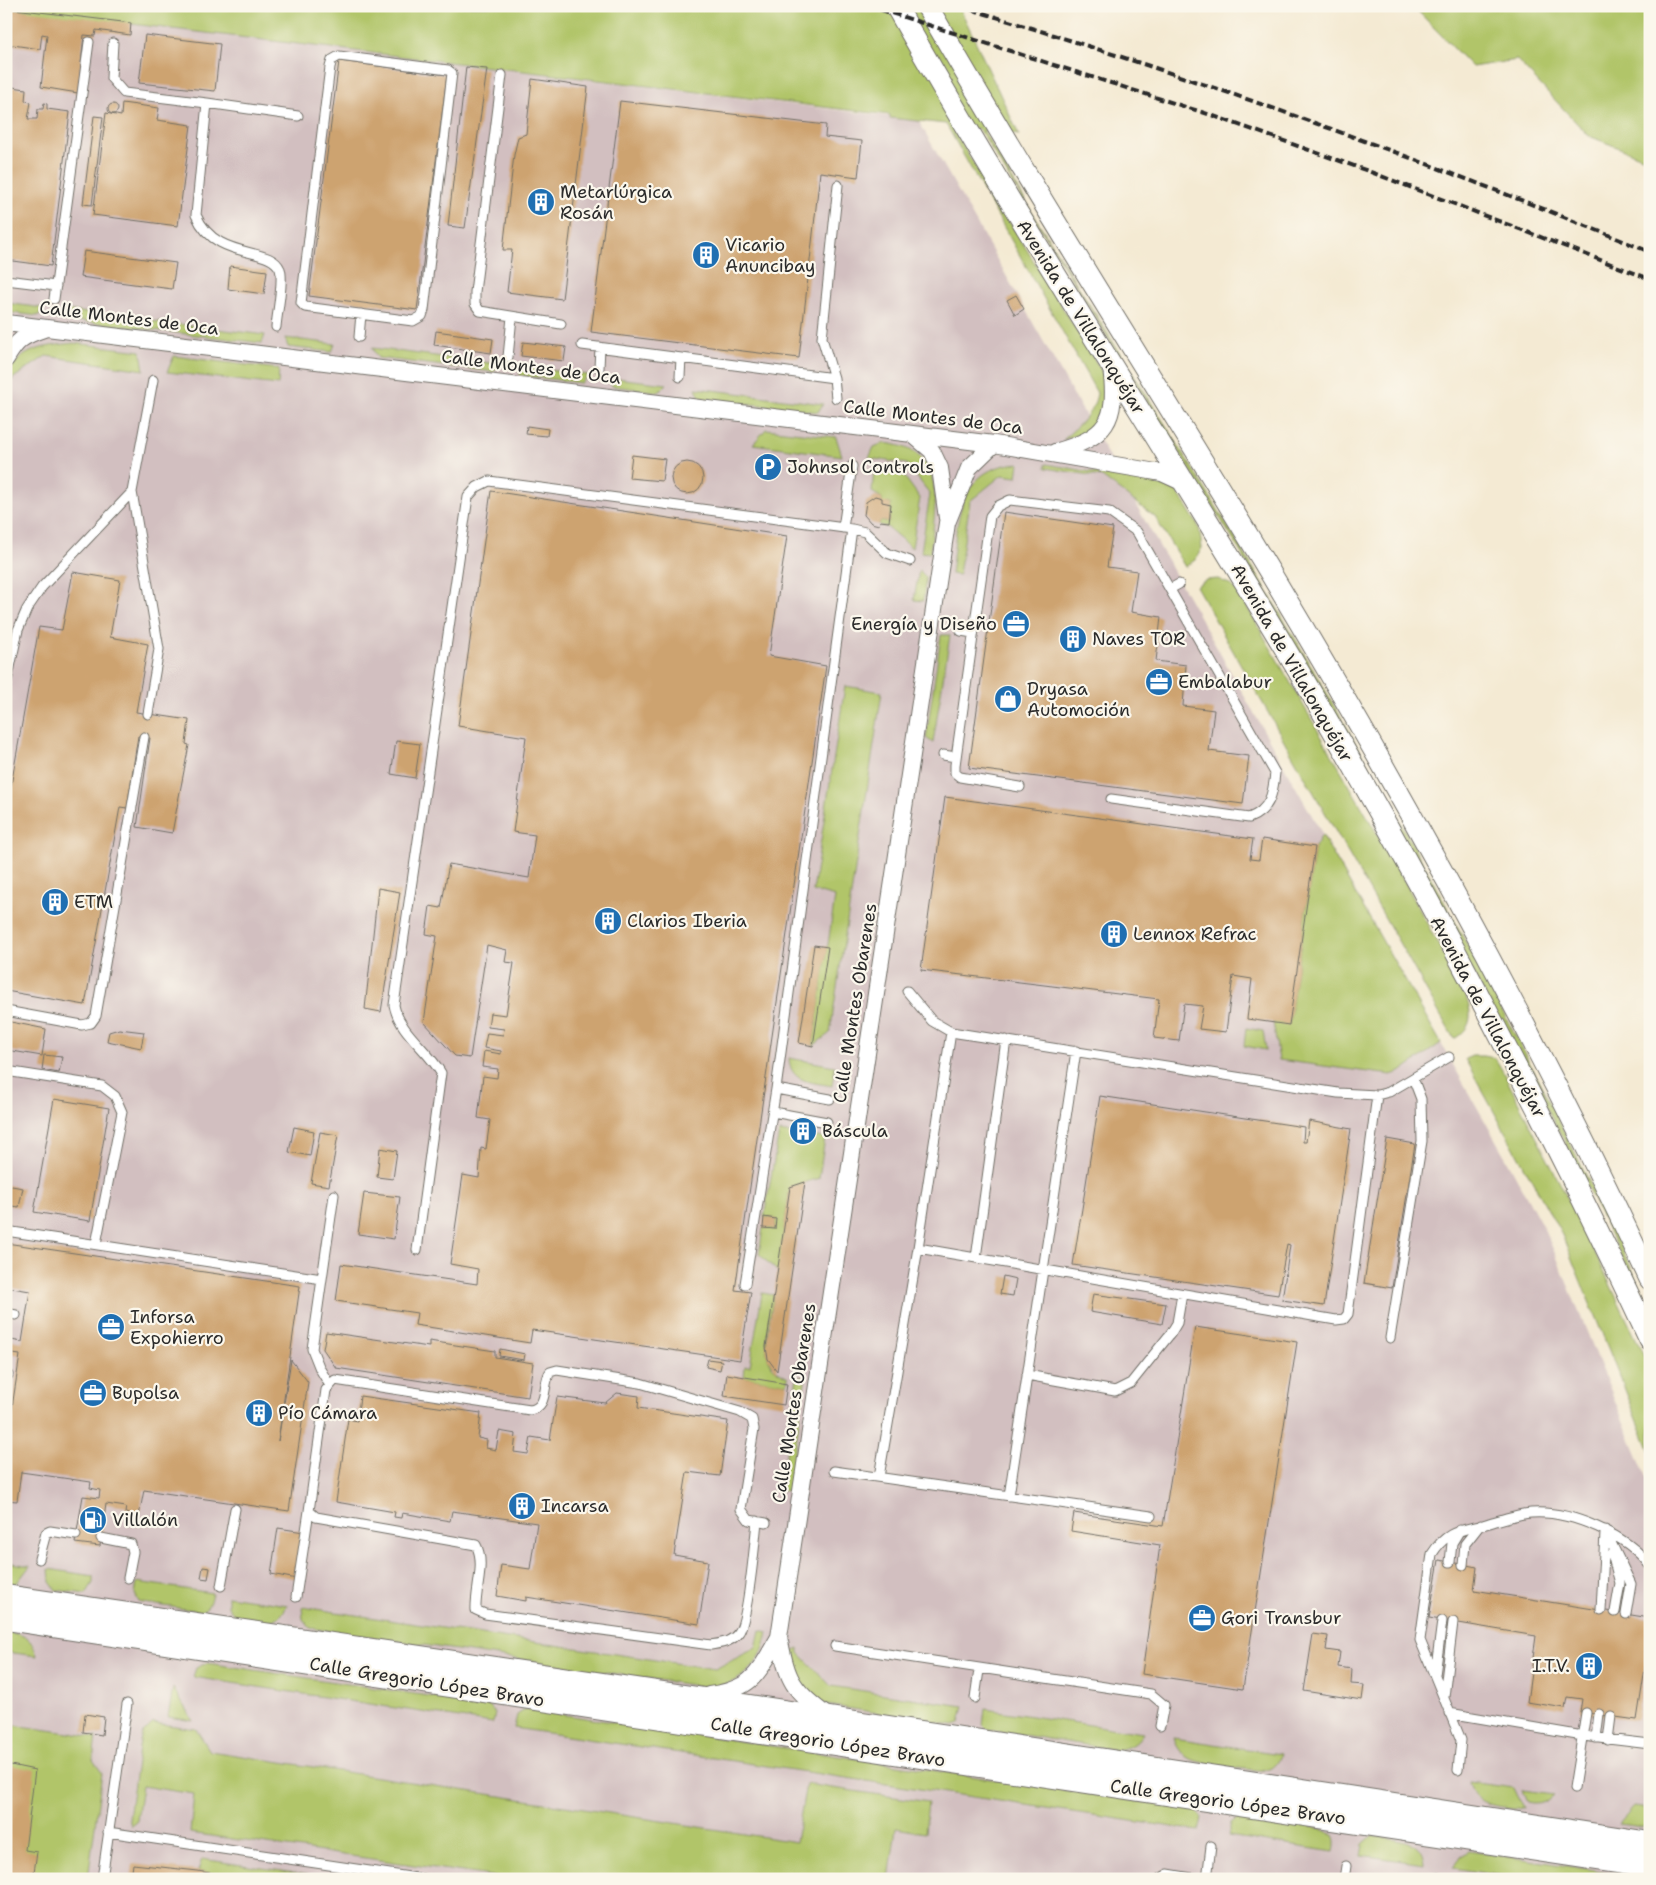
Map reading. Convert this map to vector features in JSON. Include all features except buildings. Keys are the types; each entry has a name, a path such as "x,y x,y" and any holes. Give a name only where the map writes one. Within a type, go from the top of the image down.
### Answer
{"main road":[{"name":"Calle Gregorio López Bravo","path":"6,1597 832,1719 1650,1844"},
{"name":"Calle Gregorio López Bravo","path":"6,1618 1650,1866"}],"street":[{"name":"Avenida de Villalonquéjar","path":"896,6 1020,219 1186,484 1327,719 1428,902 1528,1091 1650,1340"},
{"name":"Avenida de Villalonquéjar","path":"927,6 1027,179 1274,580 1398,792 1520,1019 1650,1279"},
{"name":"Calle Montes de Oca","path":"6,323 994,444 1162,473 1186,484"},
{"path":"6,359 13,347 24,336 47,328"},
{"name":"Calle Montes de Oca","path":"1051,453 1083,444 1099,432 1105,424 1111,409 1114,390 1110,362"},
{"name":"Calle Montes Obarenes","path":"912,434 932,451 940,468 947,523"},
{"name":"Calle Montes Obarenes","path":"832,1719 801,1696 792,1684 787,1672 779,1636 947,523 969,468 994,444"},
{"name":"Calle Montes Obarenes","path":"691,1698 730,1692 746,1685 758,1671 779,1636"}],"lane":[{"path":"54,299 88,42"},
{"path":"113,43 111,78 116,87 124,93 298,116"},
{"path":"339,56 451,71 422,316 414,321 361,314 305,307 301,302 332,60 339,56"},
{"path":"502,75 475,304 480,311 561,324"},
{"path":"207,104 196,215 202,228 223,246 270,259 277,264 281,276 276,327"},
{"path":"836,398 834,378 822,338 838,185"},
{"path":"6,280 56,286"},
{"path":"359,338 361,314"},
{"path":"508,357 512,317"},
{"path":"582,345 834,378"},
{"path":"599,368 600,347"},
{"path":"680,378 681,358"},
{"path":"148,714 160,649 132,492 153,380"},
{"path":"745,1284 773,1112 847,529 852,466"},
{"path":"417,1250 441,1074 436,1064 399,1020 394,1005 468,497 477,487 489,481 847,529 865,532 887,553 910,561"},
{"path":"6,686 18,630 27,609 42,587 132,492"},
{"path":"1020,787 960,777 955,773 972,633 990,516 998,506 1010,500 1109,512 1137,532 1275,773 1268,805 1259,814 1249,818 1110,799"},
{"path":"1170,589 1179,584"},
{"path":"961,631 972,633"},
{"path":"6,1011 82,1025 91,1023 96,1016 144,737"},
{"path":"943,755 956,757"},
{"path":"907,991 932,1021 951,1032 1338,1092 1377,1094 1389,1092 1448,1057"},
{"path":"878,1477 918,1248 951,1032"},
{"path":"976,1258 1006,1040"},
{"path":"1009,1496 1076,1051"},
{"path":"6,1071 102,1086 115,1096 122,1112 96,1244"},
{"path":"1390,1338 1422,1141 1421,1100 1414,1078"},
{"path":"776,1089 830,1099"},
{"path":"918,1248 1336,1320 1344,1319 1348,1314 1377,1094"},
{"path":"773,1112 827,1122"},
{"path":"296,1596 329,1384 320,1370 312,1349 334,1195"},
{"path":"6,1230 322,1279"},
{"path":"1027,1375 1115,1391 1131,1382 1178,1323 1182,1294"},
{"path":"6,1314 16,1315"},
{"path":"309,1511 316,1517 476,1545 481,1554 475,1599 476,1610 485,1614 711,1645 732,1640 740,1631 762,1522 749,1520 742,1509 754,1429 752,1420 740,1412 640,1383 557,1370 550,1372 547,1376 542,1405 537,1409 530,1410 335,1380 329,1384"},
{"path":"834,1471 1151,1516"},
{"path":"221,1586 235,1509"},
{"path":"1458,1770 1461,1740 1420,1640 1432,1554 1439,1542 1451,1533 1460,1530 1531,1513 1563,1515 1605,1530 1640,1553 1650,1566"},
{"path":"1463,1564 1465,1544 1480,1526"},
{"path":"1450,1562 1452,1543 1460,1530"},
{"path":"1601,1610 1605,1530"},
{"path":"1605,1530 1620,1583 1615,1612"},
{"path":"1605,1530 1630,1584 1626,1614"},
{"path":"40,1559 46,1533 50,1531 76,1535"},
{"path":"101,1538 131,1544 133,1552 128,1578"},
{"path":"1435,1678 1442,1621"},
{"path":"1443,1699 1453,1622"},
{"path":"835,1646 979,1670 1151,1694 1164,1705 1160,1726"},
{"path":"975,1698 979,1670"},
{"path":"102,1879 127,1704"},
{"path":"1449,1713 1608,1740 1650,1744"},
{"path":"1574,1788 1586,1713"},
{"path":"1596,1738 1599,1714"},
{"path":"1608,1740 1612,1716"},
{"path":"108,1832 423,1879"},
{"path":"1207,1879 1211,1846"},
{"path":"1344,1879 1346,1866"},
{"path":"1160,1879 1168,1874 1198,1879"}],"shaded area":[{"path":"6,8 918,120 1507,1160 1544,1229 1557,1258 1650,1487 1650,1879 6,1879"}],"green space":[{"path":"6,6 959,6 1019,135 983,130 1237,541 1348,729 1454,919 1555,1112 1650,1308 1650,1315 1564,1140 1283,626 1237,546 979,129 950,125 1101,370 1108,386 1101,416 1088,431 1063,440 1089,413 1097,393 946,124 890,118 890,115 31,12"},
{"path":"1413,6 1650,6 1650,160 1589,136 1517,60 1472,67"},
{"path":"6,303 43,308 38,316 6,312"},
{"path":"65,310 265,335 262,343 70,320"},
{"path":"285,338 335,344 332,352 288,347"},
{"path":"74,343 141,351 144,370 46,356 12,379 6,411 6,384 11,369 17,361 33,351"},
{"path":"372,348 499,364 494,372 378,358"},
{"path":"174,356 279,369 278,385 167,372"},
{"path":"518,366 588,375 581,383 520,375"},
{"path":"607,377 667,384 659,392 612,386"},
{"path":"696,388 823,404 818,412 700,398"},
{"path":"766,429 836,437 842,456 753,444"},
{"path":"883,443 904,447 919,456 928,468 933,482 935,499 930,553 921,552 930,494 907,464 869,458 874,447"},
{"path":"1019,463 1017,477 1002,475 970,501 959,575 951,574 959,518 971,487 982,475 998,467"},
{"path":"1046,464 1159,484 1177,491 1199,527 1202,548 1195,560 1185,567 1155,517 1102,477 1046,468"},
{"path":"874,469 901,472 920,498 912,548 887,527 879,525 880,521 889,522 891,504 882,502 882,498 872,492"},
{"path":"919,570 926,577 923,601 914,600"},
{"path":"1218,579 1229,584 1239,593 1406,884 1466,997 1470,1010 1468,1026 1454,1039 1196,586 1206,580"},
{"path":"941,635 950,635 933,743 926,738"},
{"path":"845,686 882,692 830,1033 813,1046 835,897 813,891"},
{"path":"1322,835 1441,1043 1400,1072 1391,1075 1279,1060 1273,1022 1289,1024 1315,847"},
{"path":"1246,1028 1263,1031 1266,1050 1244,1046"},
{"path":"1472,1056 1495,1058 1502,1070 1588,1238 1650,1368 1650,1451 1562,1235 1465,1059"},
{"path":"789,1058 835,1066 832,1086 810,1082 798,1077 790,1066"},
{"path":"779,1132 825,1138 819,1178 790,1187 778,1272 759,1254 763,1228 775,1229 776,1219 764,1217"},
{"path":"762,1293 774,1295 767,1332 767,1351 772,1366 788,1377 787,1384 744,1377 745,1366 750,1366"},
{"path":"797,1377 804,1377 805,1382 789,1491 781,1490"},
{"path":"6,1562 30,1566 16,1584 6,1583"},
{"path":"49,1569 93,1576 93,1583 86,1594 56,1590 50,1582"},
{"path":"137,1582 212,1593 207,1607 200,1611 143,1603 139,1602 135,1594"},
{"path":"228,1596 287,1605 283,1613 272,1620 251,1620 236,1617 228,1607"},
{"path":"302,1607 715,1669 756,1648 760,1630 768,1632 761,1654 747,1672 728,1683 705,1687 310,1628 303,1619"},
{"path":"6,1632 17,1634 30,1641 37,1656 6,1652"},
{"path":"799,1648 799,1653 831,1686 964,1706 960,1723 954,1725 827,1705 806,1689 798,1676 792,1651"},
{"path":"207,1663 489,1705 495,1713 493,1723 193,1677 196,1668"},
{"path":"173,1688 193,1721 168,1717"},
{"path":"526,1709 1189,1809 1197,1812 1202,1818 1199,1831 514,1728 517,1715"},
{"path":"985,1709 1143,1733 1132,1745 1116,1750 987,1729 983,1725"},
{"path":"153,1723 196,1729 210,1751 796,1842 806,1784 928,1802 925,1833 896,1828 889,1879 512,1879 190,1833 194,1794 142,1786 137,1821 131,1826 129,1818 140,1741 142,1734"},
{"path":"6,1724 96,1737 93,1760 102,1773 88,1879 6,1879"},
{"path":"1174,1738 1280,1754 1275,1764 1266,1770 1228,1767 1190,1759 1180,1750"},
{"path":"1469,1782 1514,1788 1524,1809 1490,1805 1483,1802 1472,1791"},
{"path":"1522,1790 1554,1794 1542,1803 1531,1804 1527,1803"},
{"path":"1634,1807 1650,1809 1650,1828 1619,1824"},
{"path":"1239,1817 1324,1829 1333,1835 1334,1852 1228,1836 1231,1823"},
{"path":"1372,1836 1398,1839 1413,1844 1422,1855 1424,1864 1361,1855 1363,1844"},
{"path":"1469,1851 1650,1879 1524,1879 1453,1868 1460,1856"},
{"path":"202,1859 335,1879 247,1879 198,1871"}],"railway":[{"path":"869,6 1211,115 1368,171 1650,279"},
{"path":"960,6 1135,61 1395,152 1650,252"}],"place":[{"name":"Metarlúrgica Rosán","path":"541,202"},
{"name":"Vicario Anuncibay","path":"706,255"},
{"name":"Johnsol Controls","path":"768,467"},
{"name":"Energía y Diseño","path":"1016,624"},
{"name":"Naves TOR","path":"1073,639"},
{"name":"Embalabur","path":"1159,682"},
{"name":"Dryasa Automoción","path":"1008,699"},
{"name":"ETM","path":"55,902"},
{"name":"Clarios Iberia","path":"608,921"},
{"name":"Lennox Refrac","path":"1114,934"},
{"name":"Báscula","path":"803,1131"},
{"name":"Inforsa Expohierro","path":"111,1327"},
{"name":"Bupolsa","path":"93,1393"},
{"name":"Pío Cámara","path":"259,1413"},
{"name":"Incarsa","path":"522,1506"},
{"name":"Villalón","path":"93,1520"},
{"name":"Gori Transbur","path":"1202,1618"},
{"name":"I.T.V.","path":"1589,1666"}]}
